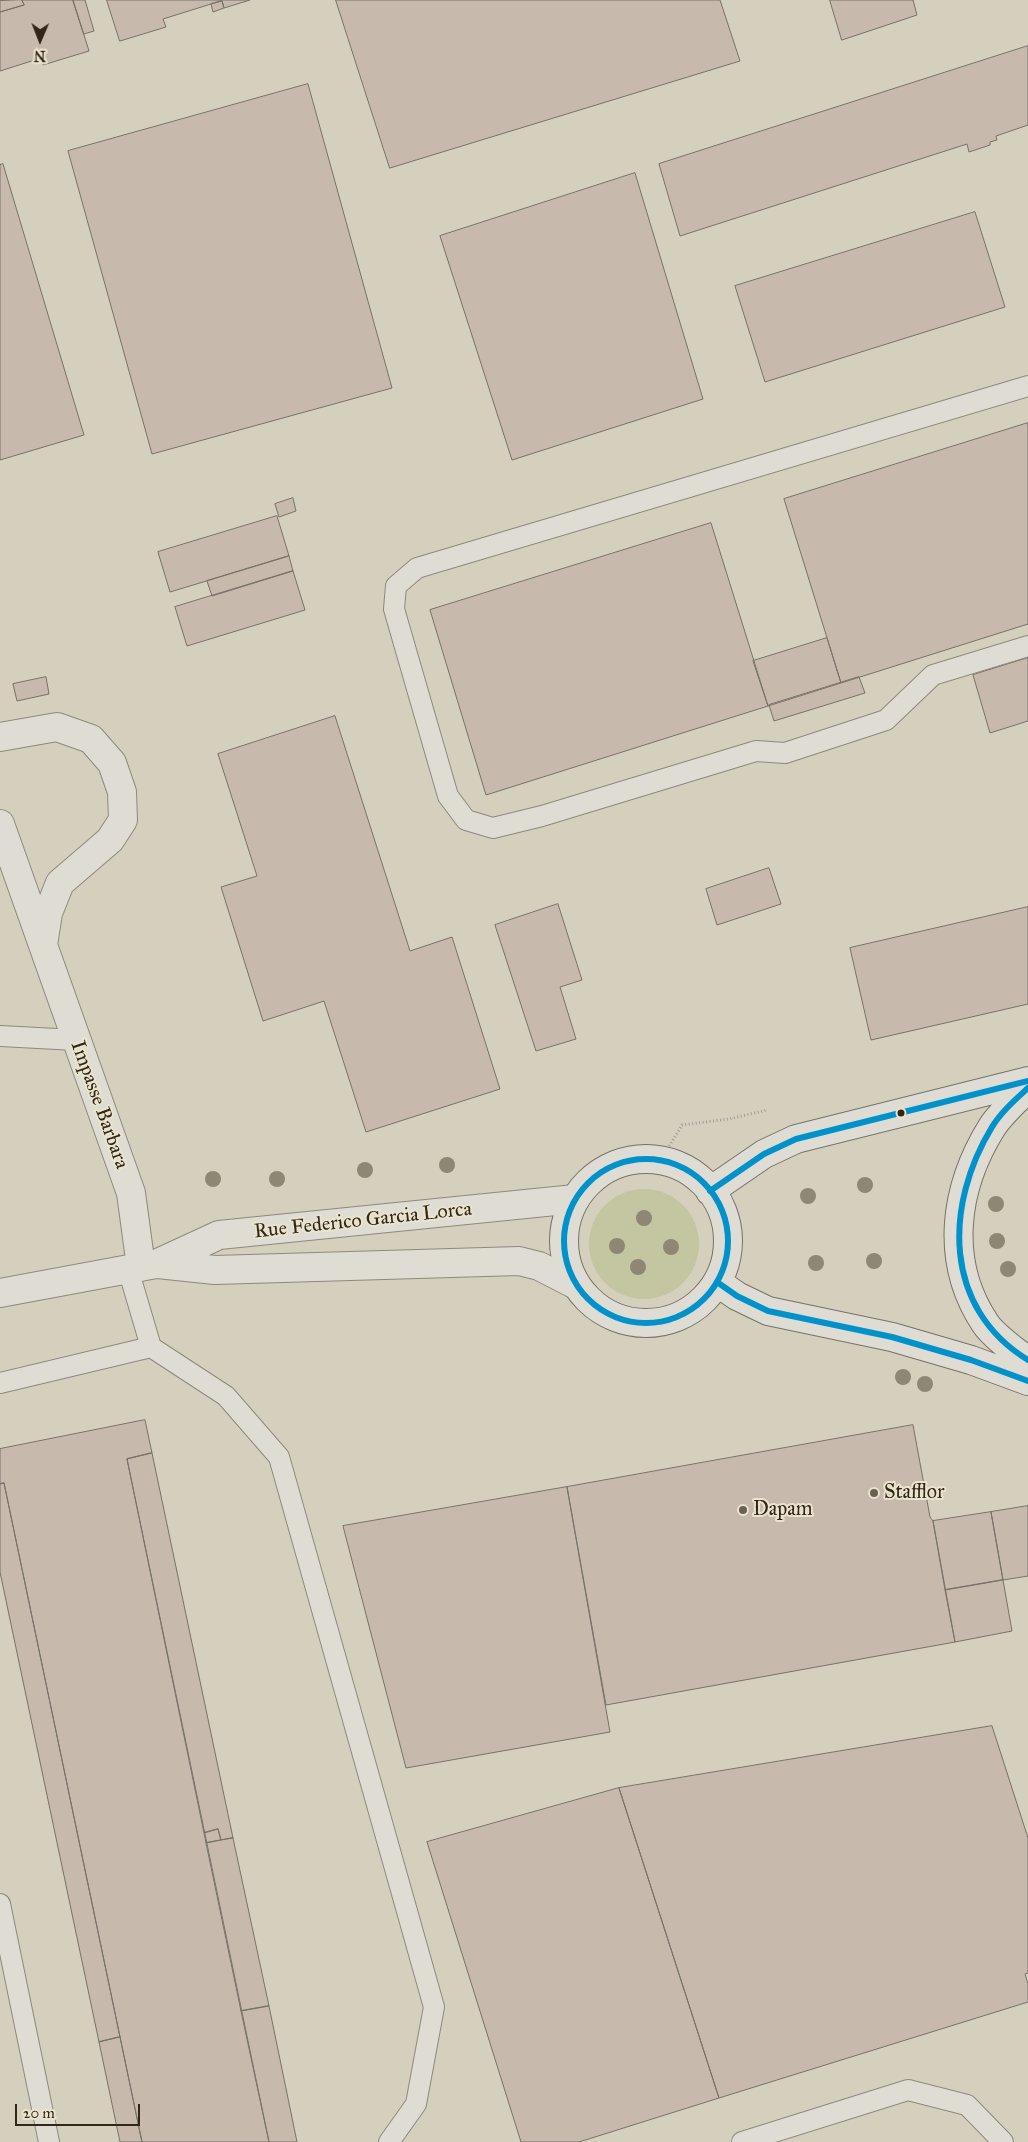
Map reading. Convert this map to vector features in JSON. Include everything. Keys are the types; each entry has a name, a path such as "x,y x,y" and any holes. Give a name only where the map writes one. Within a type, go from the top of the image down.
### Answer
{"street":[{"name":"Impasse Barbara","path":"0,737 57,727 91,739 112,762 122,792 123,820 110,840 60,883 48,913 43,946"},
{"name":"Impasse Barbara","path":"0,824 131,1194 142,1267"},
{"path":"710,1191 764,1154 796,1139 1028,1081"},
{"path":"1028,1088 992,1127 971,1169 961,1202 957,1241 966,1287 985,1324 1028,1360"},
{"path":"648,1160 683,1168 702,1182 710,1191 722,1212 728,1235 726,1259 717,1282 708,1294 684,1314 656,1323 625,1320 610,1315 586,1297 576,1285 569,1268 564,1242 568,1215 575,1199 601,1172 624,1162 648,1160"},
{"name":"Rue Federico Garcia Lorca","path":"0,1293 142,1267 219,1235 575,1199"},
{"name":"Rue Federico Garcia Lorca","path":"142,1267 216,1270 519,1261 539,1266 576,1285"},
{"path":"717,1282 737,1296 768,1311 900,1340 971,1360 1028,1382"}],"lane":[{"path":"1028,386 417,568 396,586 394,609 448,796 466,820 493,828 542,816 756,751 785,753 886,720 933,676 1028,646"},
{"path":"0,1036 76,1040"},
{"path":"142,1267 151,1347"},
{"path":"0,1383 151,1347 226,1396 279,1457 434,2007 416,2104 389,2142"},
{"path":"0,1904 49,2142"},
{"path":"742,2142 908,2090 967,2105 1003,2142"}],"green space":[{"path":"644,1189 665,1193 683,1205 695,1223 699,1244 695,1265 683,1283 665,1295 644,1299 623,1295 605,1283 593,1265 589,1244 593,1223 605,1205 623,1193"}],"building":[{"path":"22,0 73,0 89,51 43,65 41,58 0,71 0,12 24,5"},
{"path":"22,0 24,5 0,12 0,1"},
{"path":"73,0 85,0 94,31 84,34"},
{"path":"107,0 250,0 224,8 222,1 163,19 166,27 120,41"},
{"path":"336,0 720,0 740,61 390,168"},
{"path":"830,0 913,0 917,15 842,40"},
{"path":"222,1 224,8 213,12 211,4"},
{"path":"1028,46 1028,125 996,136 997,140 990,142 990,145 969,152 967,144 680,236 659,164"},
{"path":"308,84 392,388 152,454 68,151"},
{"path":"3,164 84,435 0,460 0,165"},
{"path":"635,173 703,399 512,460 440,236"},
{"path":"975,212 1005,307 765,382 735,286"},
{"path":"1028,423 1028,624 841,683 784,499"},
{"path":"293,498 296,511 279,517 275,504"},
{"path":"277,516 289,556 170,592 158,552"},
{"path":"711,523 768,706 486,795 430,610"},
{"path":"289,556 293,571 212,596 207,581"},
{"path":"293,571 305,610 187,646 175,607"},
{"path":"827,638 841,683 768,706 753,661"},
{"path":"1028,658 1028,721 990,733 973,675"},
{"path":"46,677 49,694 17,701 13,684"},
{"path":"859,677 865,693 774,721 769,705"},
{"path":"335,716 410,951 452,937 500,1089 366,1132 324,1001 263,1021 221,887 257,876 218,754"},
{"path":"769,868 781,904 717,925 706,889"},
{"path":"558,904 582,980 560,987 576,1039 536,1051 495,925"},
{"path":"1028,907 1028,1004 871,1040 850,948"},
{"path":"145,1420 152,1453 127,1459 269,2142 142,2142 4,1483 0,1484 0,1449"},
{"path":"913,1425 955,1642 606,1705 567,1487"},
{"path":"152,1453 233,1838 221,1840 218,1829 204,1833 127,1459"},
{"path":"4,1483 120,2037 99,2042 0,1572 0,1484"},
{"path":"567,1487 610,1732 406,1768 343,1526"},
{"path":"1028,1506 1028,1576 1003,1580 991,1512"},
{"path":"991,1512 1003,1580 945,1590 933,1521"},
{"path":"1003,1580 1012,1631 955,1642 945,1590"},
{"path":"992,1726 1028,1838 1028,1973 1025,1974 1028,1984 1028,2002 719,2098 619,1788"},
{"path":"619,1788 719,2098 579,2142 521,2142 427,1842"},
{"path":"218,1829 221,1840 206,1843 204,1833"},
{"path":"233,1838 269,2006 241,2011 206,1843"},
{"path":"269,2006 297,2142 269,2142 241,2011"},
{"path":"120,2037 142,2142 120,2142 99,2042"}],"transit line":[{"path":"710,1191 764,1154 796,1139 1028,1081"},
{"path":"1028,1088 1008,1106 992,1127 976,1158 965,1189 960,1222 960,1254 967,1284 980,1313 1000,1338 1028,1360"},
{"path":"646,1159 670,1163 691,1173 704,1183 714,1196 724,1217 728,1241 724,1265 714,1286 704,1299 691,1309 670,1319 646,1323 622,1319 601,1309 588,1299 578,1286 568,1265 564,1241 568,1217 578,1196 588,1183 601,1173 622,1163 646,1159"},
{"path":"717,1282 737,1296 768,1311 892,1337 971,1360 1028,1381"}],"place":[{"name":"Stafflor","path":"874,1493"},
{"name":"Dapam","path":"743,1510"}]}
